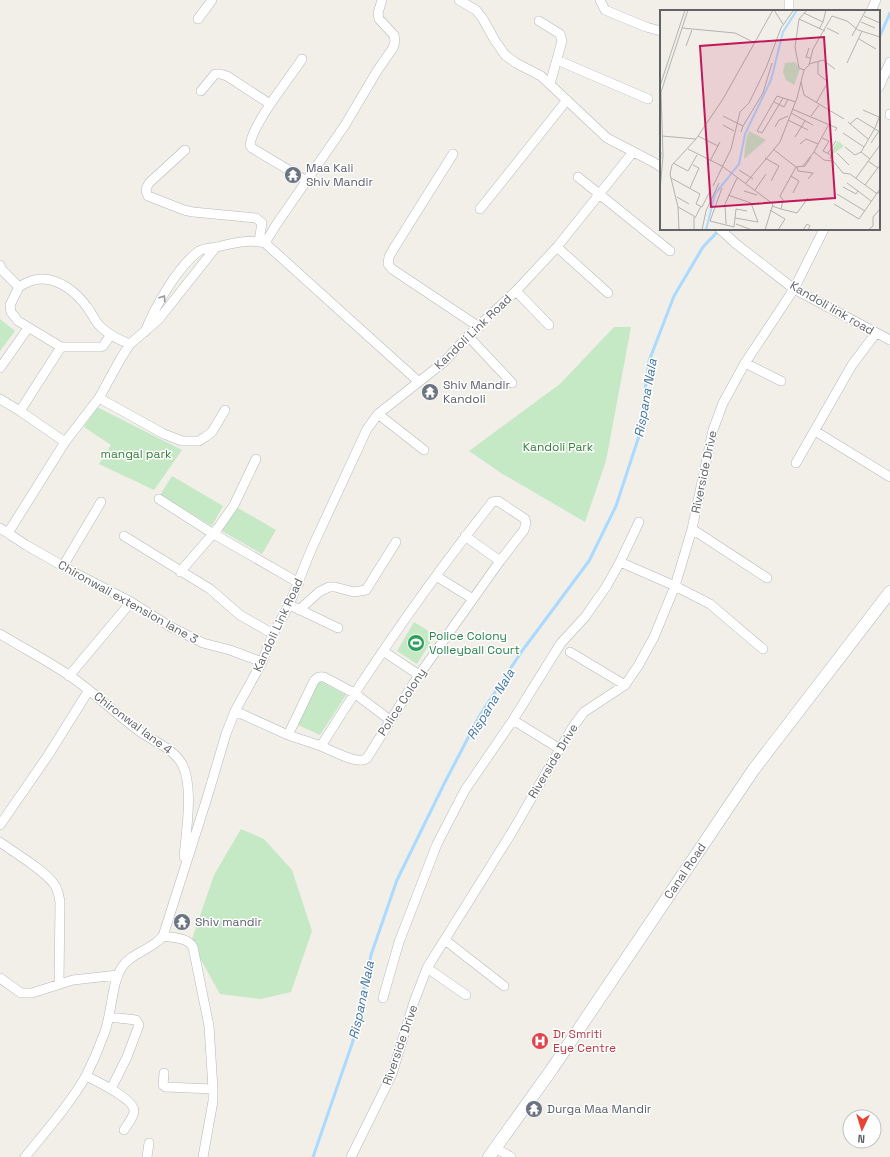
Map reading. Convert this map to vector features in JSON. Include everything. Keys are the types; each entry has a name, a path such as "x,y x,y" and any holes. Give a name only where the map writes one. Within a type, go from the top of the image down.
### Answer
{"street":[{"path":"198,19 212,0"},
{"path":"262,242 276,225 345,126 377,71 393,48 396,41 394,35 380,22 379,19 378,13 382,0"},
{"path":"459,0 476,10 483,18 494,39 505,55 516,63 541,76 607,138 660,166"},
{"path":"600,0 605,10 660,32"},
{"path":"789,10 790,0"},
{"path":"871,10 876,0"},
{"path":"539,21 560,34 562,40 550,84"},
{"path":"302,59 270,104 254,134 250,145 252,148 307,181"},
{"path":"557,60 648,99"},
{"path":"880,85 890,62"},
{"path":"201,91 215,74 220,74 227,76 270,104"},
{"path":"480,209 567,100"},
{"path":"185,150 149,183 146,188 148,196 193,212 256,218 262,223 262,242"},
{"name":"Kandoli Link Road","path":"163,936 226,734 235,711 262,662 289,605 318,535 367,429 378,414 444,362 468,336 516,291 557,247 633,152"},
{"path":"453,154 394,248 389,257 388,264 392,269 479,327"},
{"path":"578,177 670,251"},
{"name":"Kandoli link road","path":"721,230 735,243 794,289 890,340"},
{"name":"Riverside Drive","path":"351,1157 392,1074 414,1002 427,968 512,832 572,728 584,712 625,685 638,666 654,637 674,586 692,529 713,430 723,403 745,363 794,289 824,230"},
{"path":"4,530 65,442 99,398 130,344 145,332 152,315 177,276 200,250 248,241 262,242 419,382"},
{"path":"557,247 608,293"},
{"path":"0,267 18,287"},
{"path":"110,336 103,346 96,348 61,347 18,321 11,312 10,305 18,287 28,282 42,279 60,283 76,294 87,307 99,326 110,336 130,344"},
{"path":"516,291 549,325"},
{"path":"0,368 28,328"},
{"path":"796,463 852,365 876,333"},
{"path":"468,336 512,383"},
{"path":"20,411 61,347"},
{"path":"745,363 781,381"},
{"path":"99,398 164,434 182,441 199,441 212,432 225,410"},
{"path":"0,399 65,442"},
{"path":"378,414 424,450"},
{"path":"815,431 890,477"},
{"path":"180,572 234,505 256,460"},
{"path":"158,499 212,533 299,583"},
{"name":"Police Colony","path":"321,746 354,760 364,760 419,675 500,561 524,530 526,523 525,519 498,501 495,501 465,536"},
{"path":"63,566 101,502"},
{"path":"383,998 399,942 437,844 465,790 513,720 561,643 585,617 606,587 639,522"},
{"path":"692,529 767,578"},
{"name":"Chironwali extension lane 3","path":"4,530 26,546 131,602 203,644 230,650 262,662"},
{"path":"124,536 180,572 210,589 240,614 274,634"},
{"path":"235,711 288,735 321,746 354,693 465,536 500,561"},
{"path":"299,610 319,592 329,587 354,592 366,590 396,542"},
{"path":"620,562 710,604 763,649"},
{"path":"436,576 473,599"},
{"name":"Canal Road","path":"492,1152 552,1069 754,769 890,592"},
{"path":"69,676 131,602"},
{"path":"289,605 338,628"},
{"name":"Chironwal lane 4","path":"0,634 69,676 140,731 173,753 182,765 186,776 188,811 183,873"},
{"path":"383,651 419,675"},
{"path":"570,652 625,685"},
{"path":"288,735 317,678 324,677 354,693 390,720"},
{"path":"0,825 89,690"},
{"path":"513,720 560,749"},
{"path":"0,842 44,874 55,885 60,902 59,983"},
{"path":"25,1157 68,1103 86,1076 104,1034 118,975 127,960 158,942 163,936 186,941 190,943 193,948 209,1026 213,1101 203,1157"},
{"path":"445,940 504,986"},
{"path":"427,968 466,995"},
{"path":"0,978 21,993 32,993 72,980 118,975"},
{"path":"109,1017 136,1020 139,1025 127,1057 111,1089"},
{"path":"164,1073 163,1085 166,1087 213,1089"},
{"path":"86,1076 111,1089 134,1108 131,1119 124,1130"},
{"path":"147,1157 149,1143"},
{"path":"492,1152 511,1157"}],"green space":[{"path":"0,319 15,331 0,351"},
{"name":"Kandoli Park","path":"614,327 631,327 606,461 585,522 501,473 469,451 560,384"},
{"name":"mangal park","path":"97,407 182,450 154,490 99,464 111,445 84,427"},
{"path":"172,476 223,506 212,526 160,495"},
{"path":"236,507 276,530 262,554 222,531"},
{"name":"Police Colony Volleyball Court","path":"414,622 435,635 417,664 397,651"},
{"path":"318,680 346,695 320,735 298,725"},
{"path":"241,829 264,839 292,870 312,931 291,992 261,999 220,994 191,942 214,875"}],"waterway":[{"name":"Rispana Nala","path":"880,36 890,13"},
{"name":"Rispana Nala","path":"313,1157 353,1041 371,955 397,880 480,715 522,651 589,561 616,506 639,436 649,361 674,296 703,247 719,230"}],"place":[{"name":"Maa Kali Shiv Mandir","path":"293,175"},
{"name":"Shiv Mandir Kandoli","path":"430,392"},
{"name":"Police Colony Volleyball Court","path":"416,643"},
{"name":"Shiv mandir","path":"182,922"},
{"name":"Dr Smriti Eye Centre","path":"540,1041"},
{"name":"Durga Maa Mandir","path":"534,1109"}]}
